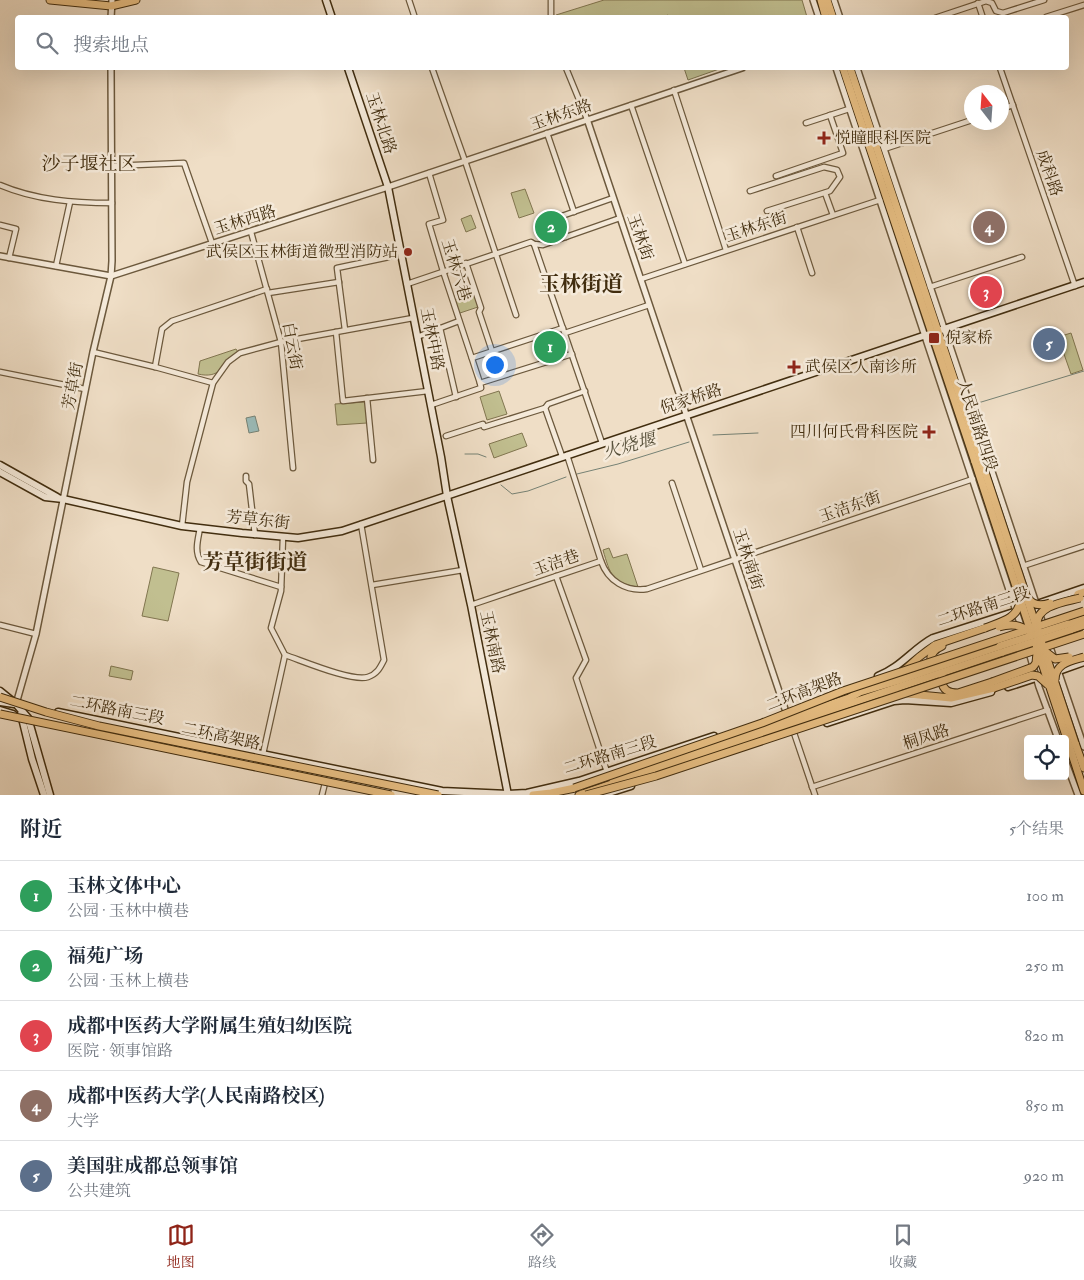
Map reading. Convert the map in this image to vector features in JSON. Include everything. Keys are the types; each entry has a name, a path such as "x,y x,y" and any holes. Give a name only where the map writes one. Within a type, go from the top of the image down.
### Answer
{"main road":[{"path":"50,0 111,3 136,0"},
{"path":"326,0 331,15"},
{"path":"821,0 825,15"},
{"path":"827,0 832,15"},
{"name":"玉林北路","path":"349,70 388,187"},
{"name":"人民南路四段","path":"844,70 935,332"},
{"name":"人民南路四段","path":"851,70 935,332 1072,744 1084,791"},
{"name":"玉林中路","path":"388,187 447,496"},
{"name":"倪家桥路","path":"447,496 1084,282"},
{"name":"芳草东街","path":"1,468 63,499 182,526 283,537 307,537 342,531 447,496"},
{"name":"玉林南路","path":"447,496 471,604 508,795"},
{"name":"二环路南三段","path":"0,702 442,791 508,795 535,793 607,772 786,712 882,675 933,638 1084,588"},
{"path":"891,682 919,656 935,645 1008,619 1015,614 1023,597 1043,605 1084,592"},
{"path":"949,667 933,664 930,659 931,654 937,648 950,642 1006,625 1021,625 1035,631 1037,620 1043,610 1084,596"},
{"name":"二环高架路","path":"535,793 574,788 762,723 843,691 1084,611"},
{"path":"574,788 874,695 1084,619"},
{"path":"1069,626 1084,625"},
{"name":"二环高架路","path":"586,795 656,776 1084,634"},
{"path":"949,667 941,680 942,686 946,690 961,694 1033,667 1041,651 1051,658 1058,660 1084,655"},
{"path":"1054,689 1055,673 1060,665 1084,655"},
{"path":"602,795 894,701 957,702 1084,662"},
{"path":"535,793 573,786 627,771 844,696 949,667"},
{"path":"580,795 834,713 856,705 874,695 909,694 942,698 1032,675 1038,676 1054,689"},
{"path":"0,691 16,704 25,717 50,795"},
{"path":"580,795 849,698 860,692"},
{"path":"909,694 916,700"},
{"path":"826,696 844,696"},
{"name":"二环高架路","path":"0,697 99,726 438,795"},
{"name":"二环路南三段","path":"0,710 385,795"},
{"path":"818,726 834,713"},
{"name":"二环高架路","path":"0,714 392,795"},
{"path":"0,719 25,717"},
{"path":"25,717 32,759 44,795"},
{"name":"人民南路四段","path":"1072,744 1084,768"},
{"path":"707,755 734,752"}],"street":[{"path":"409,0 414,15"},
{"path":"551,0 551,15"},
{"path":"813,0 818,15"},
{"path":"834,0 839,15"},
{"path":"944,15 986,1 992,2 996,12 1003,13 1044,0"},
{"path":"978,3 982,15"},
{"path":"1052,15 1084,4"},
{"name":"芳草街","path":"16,704 36,634 85,390 111,276 111,70"},
{"path":"433,70 516,315"},
{"name":"玉林街","path":"567,70 587,120 687,415"},
{"name":"玉林东路","path":"388,187 736,70"},
{"name":"人民南路四段","path":"837,70 880,200 935,332 1024,566 1084,747"},
{"name":"人民南路四段","path":"858,70 930,288 935,332 973,478 1057,735"},
{"name":"成科路","path":"1001,70 1074,286"},
{"path":"674,90 726,250"},
{"path":"630,105 685,264"},
{"path":"1009,107 1013,106"},
{"path":"806,123 849,108"},
{"path":"776,176 843,153 830,115"},
{"path":"884,150 964,123"},
{"path":"547,133 574,212"},
{"path":"111,166 184,163 212,243"},
{"path":"750,191 824,167 837,170 840,177 830,192 767,211"},
{"name":"玉林六巷","path":"429,173 443,220 429,224 442,271 480,383"},
{"path":"0,185 13,191 70,202 112,203"},
{"name":"玉林西路","path":"111,276 388,187"},
{"path":"825,193 833,215"},
{"path":"566,237 559,217 614,198"},
{"name":"玉林东街","path":"641,279 880,200"},
{"path":"56,266 70,202"},
{"path":"407,284 495,253 531,242 543,245 620,218"},
{"path":"0,225 16,229 9,258"},
{"path":"797,227 812,273"},
{"name":"白云街","path":"251,232 281,342 293,468"},
{"path":"534,244 602,443"},
{"path":"0,256 111,276"},
{"path":"345,330 337,268 389,257"},
{"path":"930,288 1022,257"},
{"path":"466,263 481,308 478,312 492,351"},
{"path":"155,367 162,329 172,321 267,291 339,282"},
{"path":"472,358 649,305"},
{"path":"182,526 187,482 213,383 228,362 240,353 281,342 414,318"},
{"path":"417,336 459,321"},
{"path":"440,328 456,397"},
{"path":"336,332 343,401 428,391"},
{"path":"93,352 213,383"},
{"path":"430,405 481,388 480,383 572,354"},
{"path":"0,372 85,390"},
{"path":"446,436 483,424 484,428 545,408 548,404 585,391"},
{"path":"367,398 373,460"},
{"name":"玉洁巷","path":"471,604 601,561 545,408"},
{"name":"玉林南街","path":"687,415 786,712"},
{"path":"246,476 254,514 255,535"},
{"name":"玉洁东街","path":"601,561 606,573 616,582 623,586 641,590 973,478"},
{"path":"672,483 701,570"},
{"path":"285,655 351,677 367,677 379,671 384,660 361,524"},
{"path":"200,528 197,555 202,562 281,587"},
{"path":"263,754 285,655 271,628 281,587 283,537"},
{"path":"1024,566 1084,546"},
{"path":"372,585 463,570"},
{"path":"556,576 586,660 576,678 607,772"},
{"path":"0,625 36,634"},
{"name":"桐凤路","path":"812,787 1048,710"},
{"path":"794,733 814,795"},
{"path":"1069,771 1078,795"},
{"path":"322,795 325,783"}],"shaded area":[{"path":"604,0 802,0 806,15 668,15 556,15"},
{"path":"685,70 716,70 688,80"},
{"path":"525,189 534,213 519,218 511,193"},
{"path":"556,214 564,235 545,241 538,220"},
{"path":"471,215 476,228 466,232 461,219"},
{"path":"473,294 476,295 478,307 458,312 455,300"},
{"path":"1071,333 1083,370 1071,374 1058,337"},
{"path":"559,334 565,353 541,361 535,341"},
{"path":"236,349 238,352 221,370 211,375 198,374 200,361"},
{"path":"499,391 507,414 487,420 480,397"},
{"path":"366,402 367,423 337,425 335,404"},
{"path":"522,433 527,446 494,458 489,444"},
{"path":"609,548 613,558 627,554 638,587 623,583 613,576 603,550"},
{"path":"153,567 179,573 168,621 142,616"},
{"path":"111,666 133,671 131,680 109,676"}],"water":[{"path":"255,416 259,431 249,433 246,418"}],"waterway":[{"name":"火烧堰","path":"978,403 1084,371"},
{"name":"火烧堰","path":"713,435 758,433"},
{"name":"火烧堰","path":"577,474 618,464 689,442"},
{"name":"火烧堰","path":"465,454 478,454 486,457"},
{"name":"火烧堰","path":"501,485 512,494 528,491 566,477"}],"place":[{"name":"悦瞳眼科医院","path":"824,138"},
{"name":"福苑广场","path":"551,227"},
{"name":"成都中医药大学(人民南路校区)","path":"989,227"},
{"name":"武侯区玉林街道微型消防站","path":"408,252"},
{"name":"成都中医药大学附属生殖妇幼医院","path":"986,292"},
{"name":"倪家桥","path":"934,338"},
{"name":"美国驻成都总领事馆","path":"1049,344"},
{"name":"玉林文体中心","path":"550,347"},
{"name":"武侯区人南诊所","path":"794,367"},
{"name":"四川何氏骨科医院","path":"929,432"}],"district":[{"name":"沙子堰社区","path":"89,164"},
{"name":"玉林街道","path":"581,284"},
{"name":"芳草街街道","path":"255,562"}]}
